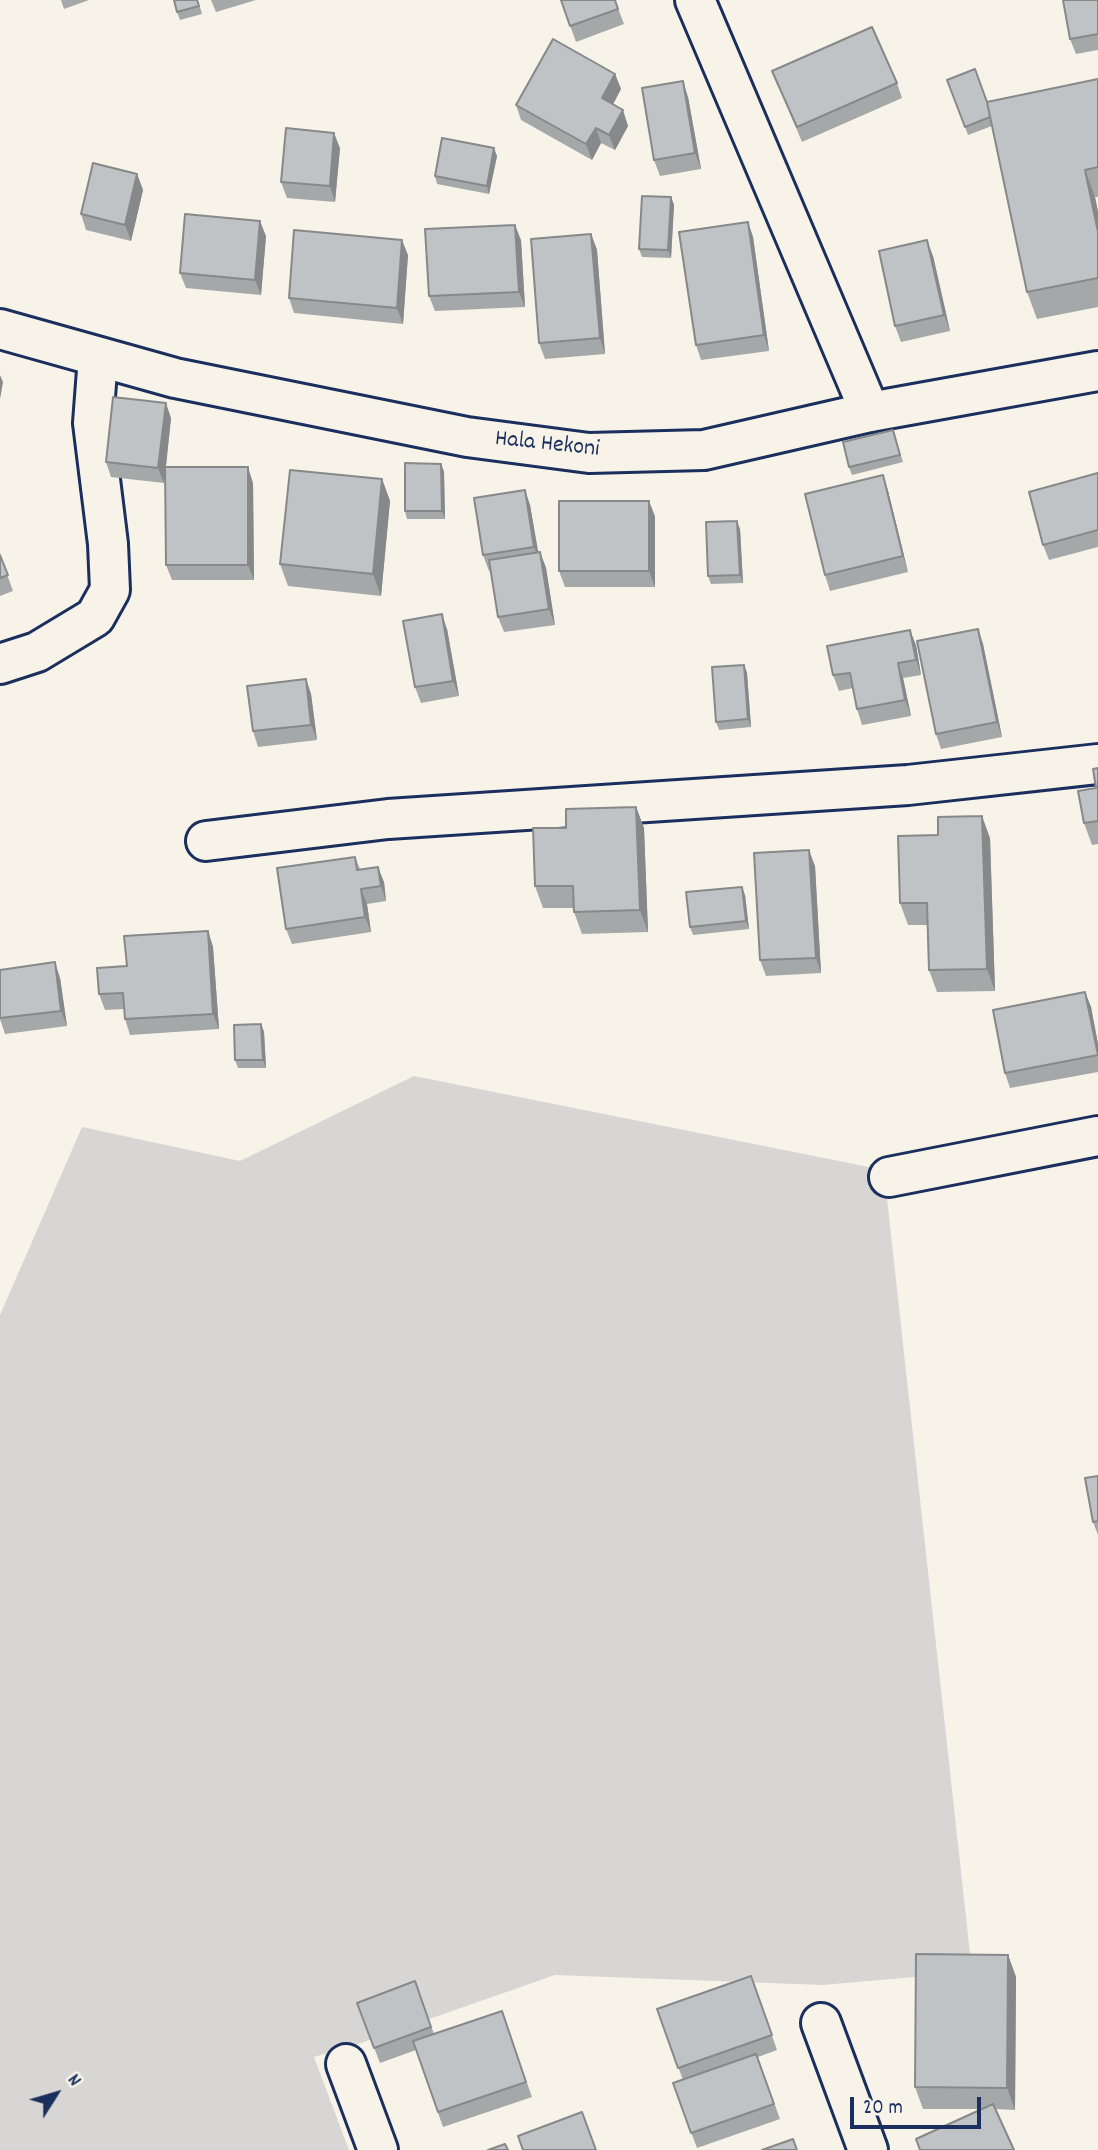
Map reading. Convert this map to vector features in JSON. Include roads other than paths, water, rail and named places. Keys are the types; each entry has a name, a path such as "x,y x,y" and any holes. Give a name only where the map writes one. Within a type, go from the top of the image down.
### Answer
{"street":[{"path":"695,0 870,412"},
{"name":"Hala Hekoni","path":"0,329 175,378 467,437 589,453 704,450 870,412 1098,371"},
{"path":"0,664 37,652 95,617 110,590 108,544 93,423 98,357"},
{"path":"206,841 388,819 908,785 1098,764"},
{"path":"890,1177 1098,1136"},
{"path":"821,2023 868,2150"},
{"path":"346,2064 378,2150"}]}
